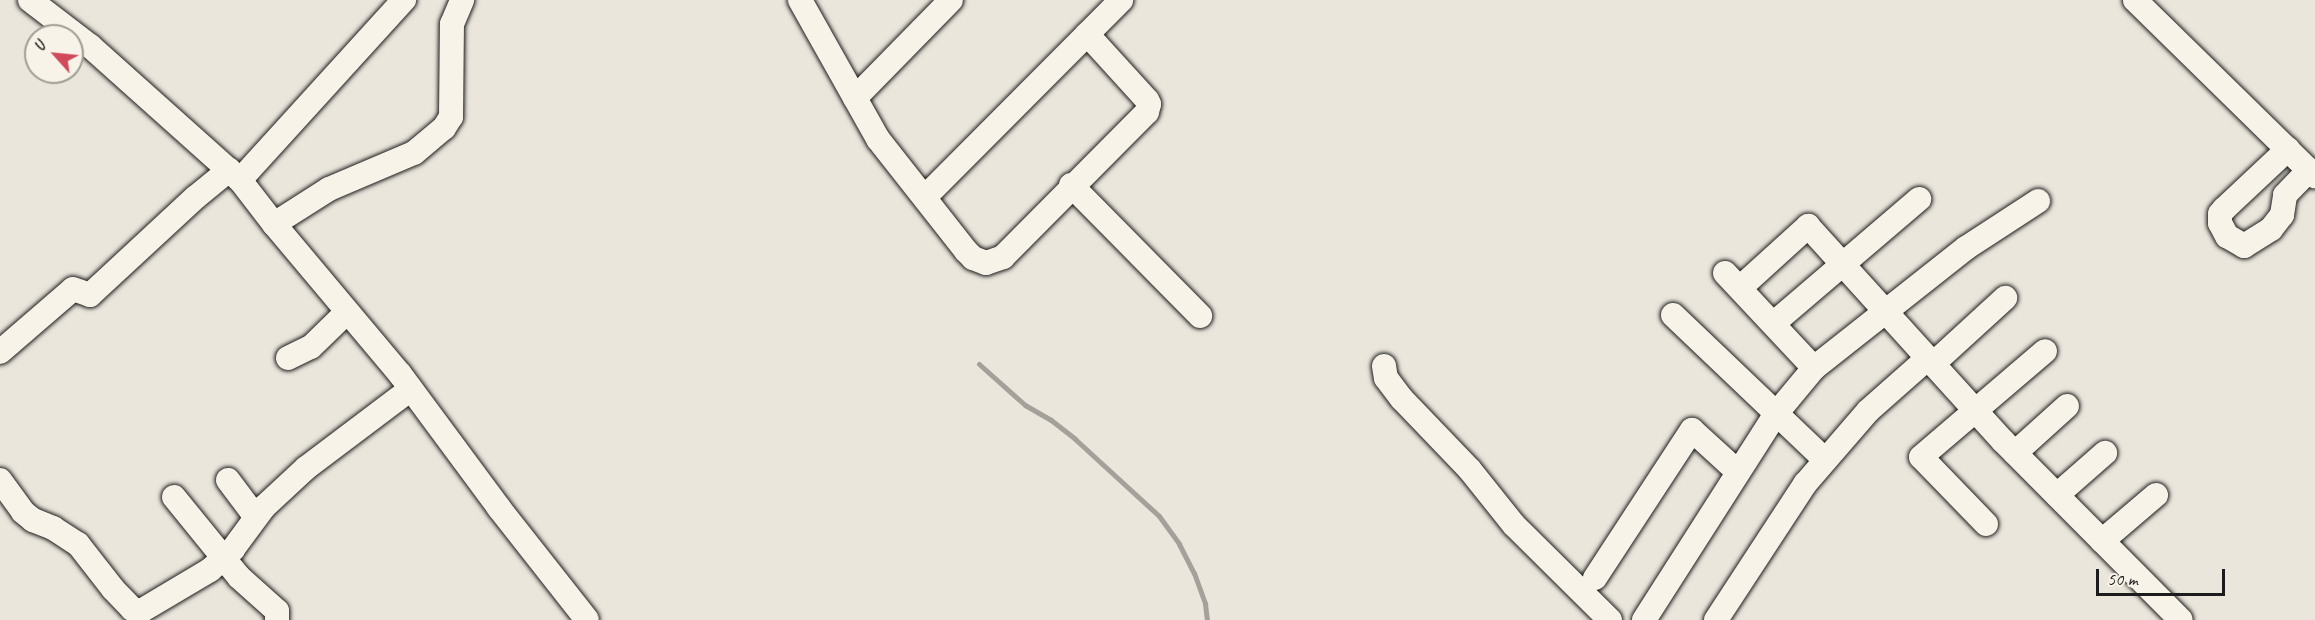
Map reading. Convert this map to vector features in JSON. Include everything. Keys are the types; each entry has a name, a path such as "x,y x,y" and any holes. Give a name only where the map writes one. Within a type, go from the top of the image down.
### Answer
{"street":[{"path":"30,0 90,46 235,175 411,389 499,508 587,620"},
{"path":"0,352 73,289 90,295 196,197 235,175 404,0"},
{"path":"274,224 329,189 414,153 448,123 453,90 450,45 452,24 462,0"},
{"path":"800,0 878,139 966,251 979,262 992,263 1003,256 1071,185 1147,112 1149,104 1087,34"},
{"path":"855,98 951,0"},
{"path":"925,197 1121,0"},
{"path":"2134,0 2288,149 2312,173 2285,195 2282,215 2271,229 2244,246 2230,240 2222,231 2220,214 2288,149"},
{"path":"1071,185 1200,316"},
{"path":"1774,323 1919,199"},
{"path":"1644,620 1775,415 1814,368 1886,314 1966,248 2038,201"},
{"path":"1814,368 1733,280 1808,226 2015,453 2181,620"},
{"path":"1716,620 1805,484 1868,411 2005,298"},
{"path":"288,358 311,347 347,312"},
{"path":"1673,315 1775,415 1825,460"},
{"path":"1986,524 1921,457 2045,351"},
{"path":"1384,366 1386,378 1402,399 1470,470 1514,525 1610,620"},
{"path":"0,480 23,512 33,520 52,528 78,544 98,573 135,612 141,611 210,570 233,549 255,516 306,468 411,389"},
{"path":"2015,453 2067,406"},
{"path":"1595,578 1692,430 1738,472"},
{"path":"2057,495 2105,453"},
{"path":"228,480 255,516"},
{"path":"2102,541 2156,495"},
{"path":"174,496 222,558 248,587 277,612 277,620"}],"waterway":[{"path":"979,364 1025,405 1051,420 1075,439 1159,516 1179,544 1194,573 1205,604 1207,620"}]}
